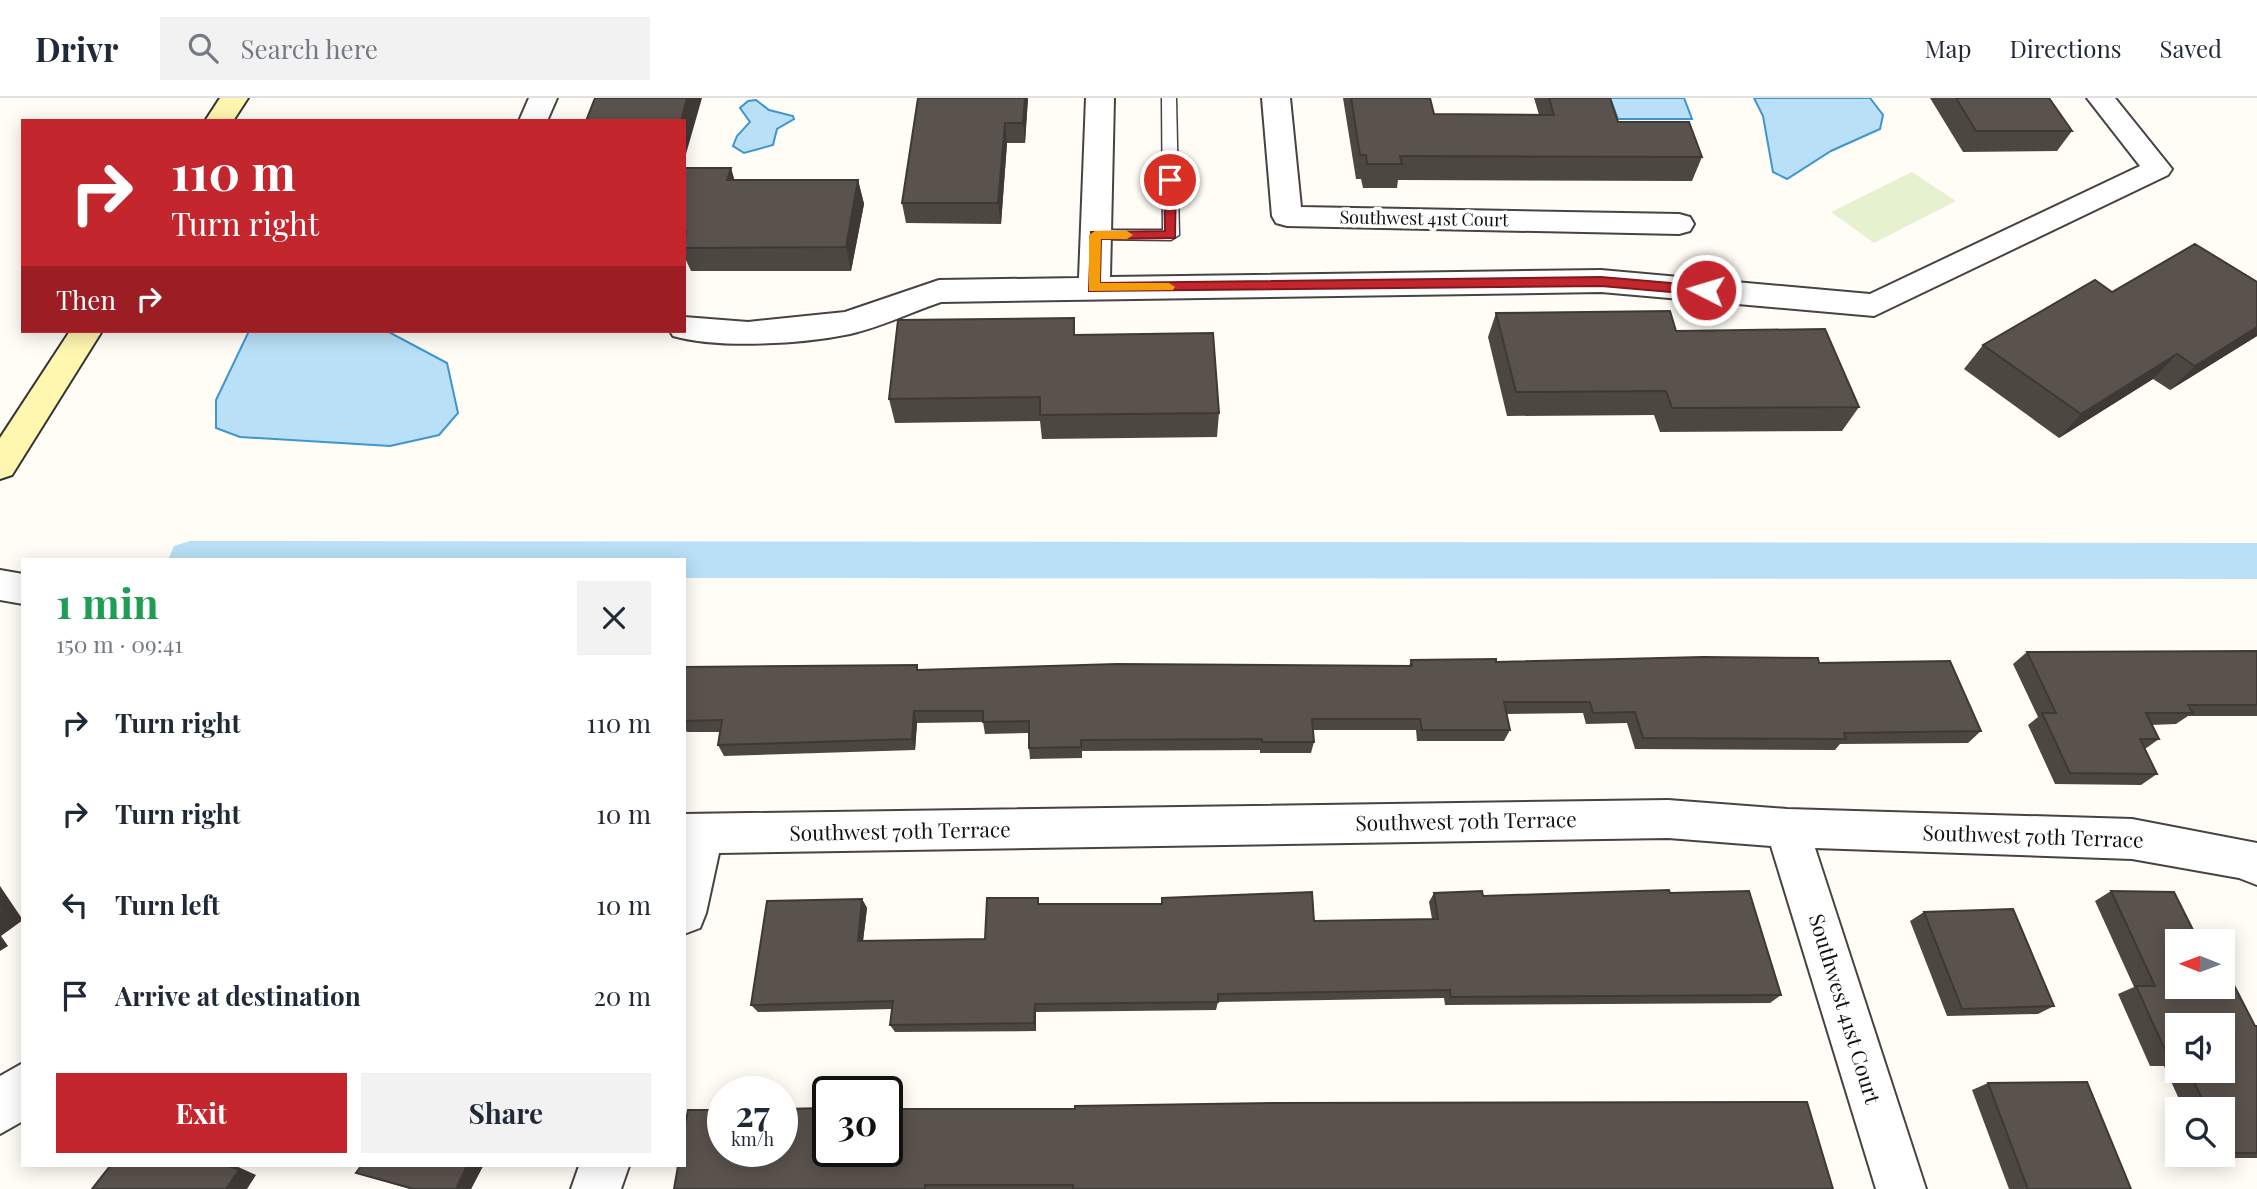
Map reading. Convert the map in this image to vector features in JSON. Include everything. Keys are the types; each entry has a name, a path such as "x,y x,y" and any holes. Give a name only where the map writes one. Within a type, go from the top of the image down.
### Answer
{"street":[{"path":"220,119 234,98"},
{"path":"534,119 543,98"},
{"path":"1094,288 1100,98"},
{"name":"Southwest 41st Court","path":"1276,98 1287,216 1679,224"},
{"path":"686,328 748,333 848,323 940,291 1601,281 1874,305 2158,169 2102,98"},
{"path":"0,466 85,333"},
{"path":"0,585 21,589"},
{"name":"Southwest 70th Terrace","path":"693,835 1668,819 1787,828 2132,839 2252,862"},
{"name":"Southwest 41st Court","path":"1787,828 1901,1189"},
{"path":"686,896 693,835"},
{"path":"0,1110 21,1089"},
{"path":"596,1189 604,1167"}],"lane":[{"path":"1095,235 1171,235 1169,98"}],"green space":[{"path":"1912,172 1956,201 1874,243 1831,212"}],"water":[{"path":"1610,98 1684,98 1692,119 1618,119"},
{"path":"1754,98 1870,98 1883,115 1880,129 1831,151 1787,179 1773,172 1763,116"},
{"path":"756,100 769,110 793,116 794,119 777,129 773,145 744,153 733,146 737,136 750,122 740,108 748,101"},
{"path":"248,333 391,333 447,363 458,413 439,435 390,446 240,437 216,428 216,400"}],"building":[{"path":"595,98 687,98 682,119 587,119"},
{"path":"918,98 1025,98 1023,123 1005,123 998,203 902,203"},
{"path":"1351,98 1430,98 1434,114 1554,115 1549,98 1610,98 1618,122 1689,122 1702,157 1400,156 1402,164 1367,164 1366,155 1360,155"},
{"path":"1956,98 2049,98 2072,131 1976,131"},
{"path":"686,168 731,168 727,180 858,180 846,247 686,248"},
{"path":"2195,244 2257,282 2257,327 2195,366 2177,354 2081,414 1983,345 2095,280 2112,292"},
{"path":"1670,311 1676,331 1825,329 1859,407 1672,408 1666,391 1516,392 1496,313"},
{"path":"1074,318 1074,335 1213,333 1219,413 1040,415 1040,397 889,399 898,320"},
{"path":"2257,651 2257,705 2188,705 2193,713 2146,713 2159,739 2140,739 2157,774 2070,773 2042,713 2056,713 2027,652"},
{"path":"1703,657 1818,658 1819,663 1950,661 1981,731 1844,733 1846,739 1643,738 1635,712 1593,713 1590,702 1504,702 1510,730 1422,730 1420,719 1312,719 1314,742 1262,742 1262,739 1081,740 1081,747 1029,748 1029,721 983,722 983,711 914,711 912,739 718,745 722,720 686,721 686,667 917,665 917,670 1117,664 1412,666 1411,660 1496,659 1496,662"},
{"path":"1669,890 1670,893 1749,891 1781,995 1451,997 1450,990 1218,994 1218,1002 1035,1004 1034,1023 890,1025 893,1001 751,1005 767,901 862,899 858,941 985,939 987,898 1038,898 1038,904 1162,904 1162,898 1312,892 1314,921 1438,919 1434,893 1482,891 1483,896"},
{"path":"2111,891 2174,892 2192,929 2165,929 2165,999 2235,999 2235,987 2257,1026 2257,1153 2235,1153 2235,1097 2201,1097 2195,1083 2235,1083 2235,1013 2165,1013 2165,1050 2136,986 2155,986"},
{"path":"2013,909 2054,1006 1962,1009 1924,912"},
{"path":"2087,1082 2131,1189 2028,1189 1988,1083"},
{"path":"1807,1102 1833,1189 1073,1189 1073,1185 925,1185 925,1189 674,1189 678,1167 686,1167 688,1110 707,1110 707,1167 798,1167 798,1109 812,1108 812,1167 903,1167 903,1109 1075,1109 1075,1106"},
{"path":"109,1167 232,1167 239,1170 226,1189 92,1189"},
{"path":"360,1167 467,1167 456,1189 414,1189 356,1173"}],"waterway":[{"path":"686,559 2257,561"}],"slow traffic":[{"path":"1127,235 1095,235 1094,288 1169,287"}],"route":[{"path":"1170,180 1171,235 1095,235 1094,288 1601,281 1706,290"}]}
